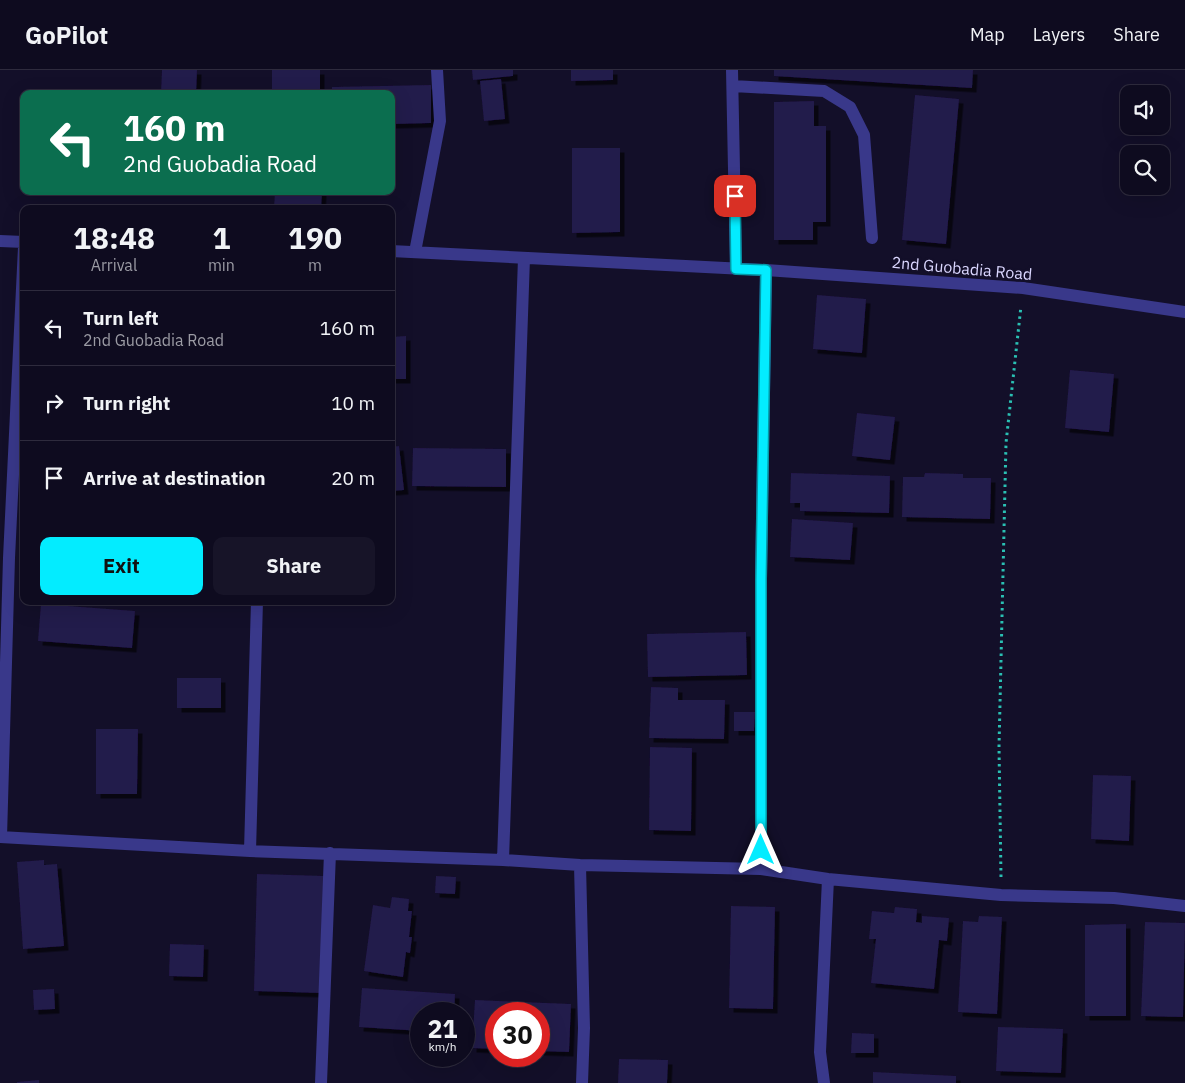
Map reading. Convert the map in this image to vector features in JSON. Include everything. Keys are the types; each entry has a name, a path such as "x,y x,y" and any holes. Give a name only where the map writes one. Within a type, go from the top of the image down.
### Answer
{"street":[{"path":"415,252 440,121 437,70"},
{"path":"732,70 734,86 736,269"},
{"path":"734,86 824,91 850,107 864,135 872,238"},
{"path":"0,241 20,242"},
{"name":"2nd Guobadia Road","path":"395,251 766,270 1023,288 1185,312"},
{"path":"503,860 524,258"},
{"path":"761,869 761,580 766,270"},
{"path":"20,330 9,558 1,837 580,865 761,869 828,879 1001,895 1114,898 1185,906"},
{"path":"250,850 257,605"},
{"path":"322,1083 330,852"},
{"path":"580,865 584,1028 582,1083"},
{"path":"824,1083 820,1052 828,879"}],"path":[{"path":"1001,895 999,747 1006,442 1023,288"}],"building":[{"path":"162,70 197,70 196,90 161,90"},
{"path":"272,70 320,70 320,89 324,89 324,90 272,90"},
{"path":"472,70 513,70 513,76 473,80"},
{"path":"571,70 613,70 613,80 571,81"},
{"path":"774,70 973,70 972,88 774,76"},
{"path":"501,79 505,119 484,121 480,81"},
{"path":"431,85 431,123 395,124 395,90 332,90 332,87"},
{"path":"915,95 959,99 946,244 902,240"},
{"path":"814,101 814,126 826,126 826,222 813,222 813,240 774,240 774,102"},
{"path":"572,148 620,148 620,232 572,233"},
{"path":"275,195 322,195 321,205 274,205"},
{"path":"817,295 866,299 862,353 813,349"},
{"path":"406,336 406,379 395,379 395,337"},
{"path":"1070,370 1114,374 1109,432 1065,428"},
{"path":"857,413 895,417 890,460 852,456"},
{"path":"395,446 399,446 404,490 395,491"},
{"path":"413,448 506,449 506,487 412,486"},
{"path":"791,473 890,476 889,513 800,511 800,503 790,503"},
{"path":"925,473 963,474 963,478 991,478 990,519 902,517 903,477 924,477"},
{"path":"792,519 853,523 850,560 790,557"},
{"path":"41,605 135,611 132,648 38,641"},
{"path":"746,632 747,675 648,677 647,634"},
{"path":"177,678 221,678 221,708 177,708"},
{"path":"651,687 678,688 678,700 725,700 724,739 649,738"},
{"path":"734,712 755,712 754,731 734,731"},
{"path":"96,729 138,729 137,794 96,794"},
{"path":"650,747 692,748 691,831 649,830"},
{"path":"1093,775 1131,776 1129,841 1091,839"},
{"path":"44,860 44,865 57,864 64,946 23,949 17,862"},
{"path":"257,874 325,876 322,993 254,991"},
{"path":"436,876 456,877 455,894 435,893"},
{"path":"392,897 409,899 408,911 412,911 409,937 412,937 410,953 406,952 403,977 364,971 373,905 390,908"},
{"path":"731,906 775,907 773,1009 729,1008"},
{"path":"895,907 917,909 916,922 922,923 922,916 949,918 947,941 939,940 934,989 871,983 876,939 869,939 872,911 894,913"},
{"path":"979,916 1002,917 997,1014 958,1012 963,921 978,922"},
{"path":"1145,922 1185,923 1183,1017 1141,1016"},
{"path":"1126,924 1126,1016 1085,1016 1085,925"},
{"path":"170,944 204,945 203,977 169,976"},
{"path":"362,988 455,994 455,1002 410,1002 410,1030 359,1027"},
{"path":"54,989 55,1009 34,1010 33,990"},
{"path":"475,1000 523,1002 485,1002 485,1049 475,1048"},
{"path":"550,1003 571,1004 569,1052 550,1051"},
{"path":"998,1027 1063,1029 1061,1073 996,1071"},
{"path":"852,1033 874,1034 874,1053 851,1053"},
{"path":"619,1059 668,1060 667,1083 618,1083"},
{"path":"873,1072 956,1076 956,1083 873,1083"},
{"path":"39,1080 39,1083 17,1083 17,1082"}],"route":[{"path":"735,196 736,269 766,270 761,580 761,850"}]}
